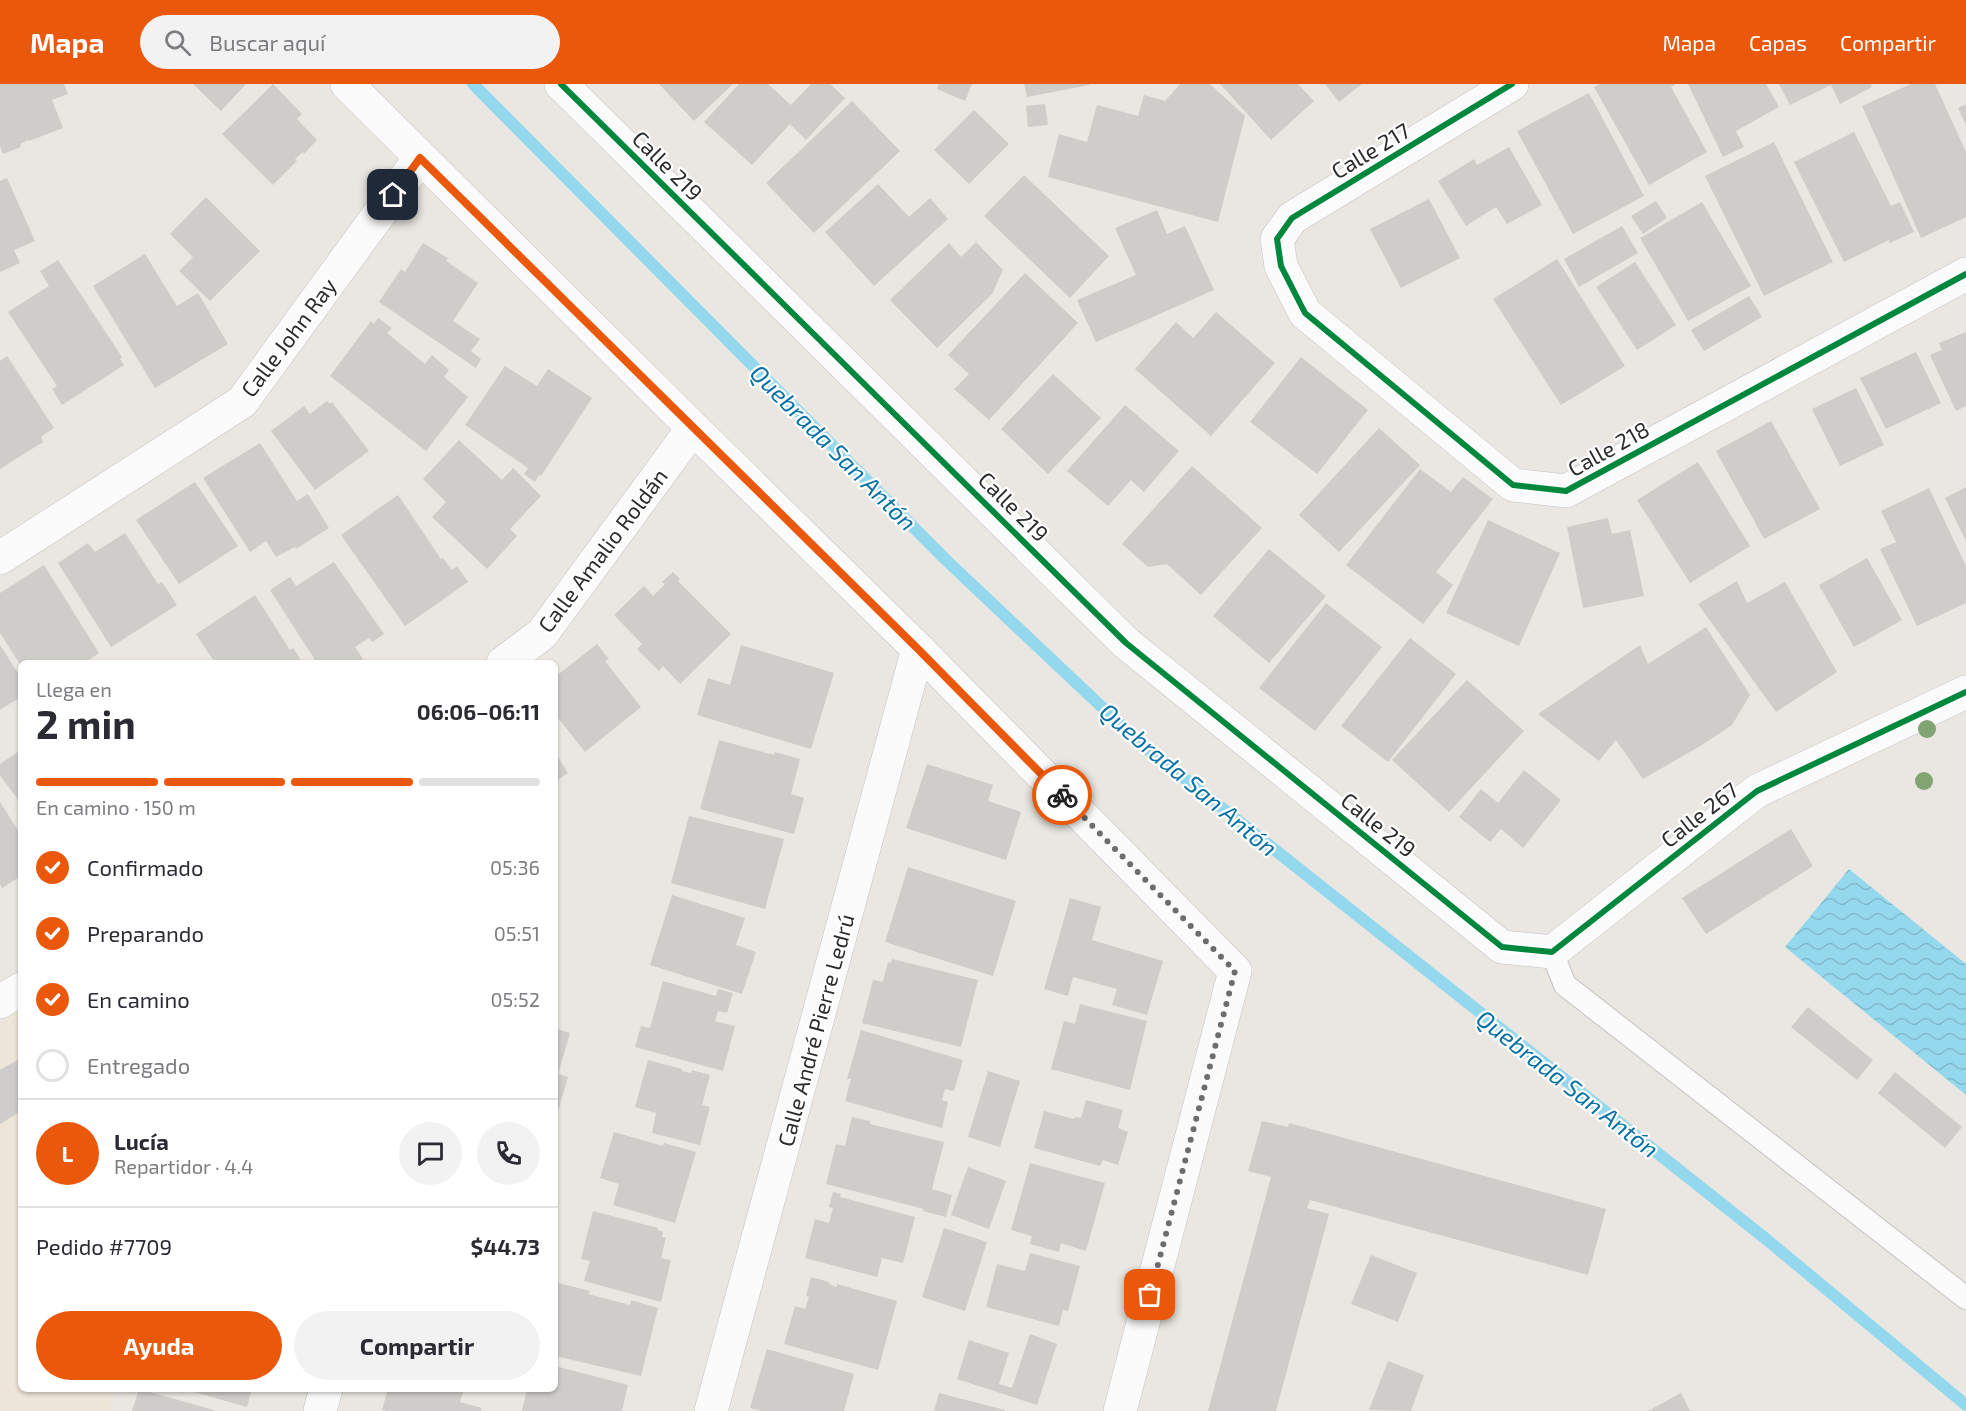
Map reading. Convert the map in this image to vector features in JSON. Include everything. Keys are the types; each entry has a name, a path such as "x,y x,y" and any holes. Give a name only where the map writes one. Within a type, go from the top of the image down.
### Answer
{"street":[{"path":"347,84 918,649 1235,971 1120,1411"},
{"name":"Calle 219","path":"561,84 1126,643 1502,947 1552,952"},
{"name":"Calle 217","path":"1281,266 1277,239 1292,218 1512,84"},
{"name":"Calle John Ray","path":"0,558 242,402 420,158"},
{"name":"Calle 218","path":"1281,266 1305,313 1513,485 1566,491 1966,274"},
{"name":"Calle Amalio Roldán","path":"506,660 542,634 693,428"},
{"name":"Calle André Pierre Ledrú","path":"711,1411 918,649"},
{"name":"Calle 267","path":"1552,952 1757,791 1966,692"},
{"path":"0,1002 18,991"},
{"path":"320,1411 325,1392"}],"lane":[{"path":"1552,952 1565,985 1966,1298"}],"shaded area":[{"path":"18,1013 18,1392 114,1392 109,1411 0,1411 0,1024"}],"water":[{"path":"1849,869 1966,964 1966,1095 1785,947"}],"building":[{"path":"0,84 64,84 68,94 52,100 63,128 28,140 20,144 21,147 3,154 0,146"},
{"path":"193,84 246,84 221,111"},
{"path":"273,84 302,114 297,119 317,140 304,154 303,152 295,159 297,161 273,185 222,134"},
{"path":"659,84 733,84 694,121"},
{"path":"739,84 768,84 791,105 811,84 830,84 845,98 806,140 790,124 752,165 704,122"},
{"path":"939,84 972,84 965,101 937,89"},
{"path":"1024,84 1089,84 1090,85 1027,97"},
{"path":"1180,84 1210,84 1245,116 1218,222 1048,177 1059,134 1087,142 1097,105 1138,116 1144,95 1165,101"},
{"path":"1220,84 1298,84 1314,101 1271,140"},
{"path":"1325,84 1362,84 1339,102"},
{"path":"1600,84 1676,84 1671,87 1707,152 1649,185 1594,87"},
{"path":"1688,84 1766,84 1779,107 1736,131 1744,147 1723,157"},
{"path":"1779,84 1871,84 1872,87 1840,104 1831,85 1790,105"},
{"path":"1911,84 1935,84 1966,152 1966,217 1921,238 1862,106"},
{"path":"1589,93 1644,196 1573,234 1517,131"},
{"path":"852,101 900,151 814,233 766,183"},
{"path":"1045,104 1048,125 1028,127 1026,106"},
{"path":"1966,104 1966,125 1958,108"},
{"path":"974,110 1009,144 969,184 934,150"},
{"path":"1854,132 1891,206 1900,202 1914,232 1890,243 1889,240 1844,262 1794,162"},
{"path":"1774,142 1833,262 1764,296 1705,176"},
{"path":"1509,147 1542,205 1507,224 1496,207 1466,226 1438,181 1474,159 1477,165"},
{"path":"1024,175 1109,256 1070,298 984,216"},
{"path":"7,178 35,241 14,250 20,263 0,272 0,181"},
{"path":"878,184 909,217 930,198 948,219 874,286 825,232"},
{"path":"206,197 260,251 210,301 179,271 193,257 170,234"},
{"path":"1429,199 1460,258 1401,288 1370,229"},
{"path":"1656,201 1667,218 1643,234 1631,216"},
{"path":"1702,202 1751,286 1688,321 1640,238"},
{"path":"1157,210 1167,234 1185,226 1214,290 1096,342 1077,300 1136,275 1115,228"},
{"path":"1622,226 1638,253 1579,287 1564,259"},
{"path":"976,242 1003,270 992,294 937,348 890,300 949,243 961,257"},
{"path":"423,243 448,258 446,261 478,283 453,321 480,339 471,351 481,359 476,368 379,302 401,269 405,272"},
{"path":"145,254 177,306 198,293 228,344 155,388 93,286"},
{"path":"1557,259 1625,366 1561,405 1493,299"},
{"path":"58,260 122,357 120,359 124,365 62,405 52,389 57,386 8,312 49,286 40,271"},
{"path":"1635,262 1676,325 1637,350 1596,287"},
{"path":"1025,273 1078,323 989,420 954,389 969,374 948,355"},
{"path":"1749,296 1762,317 1704,351 1691,330"},
{"path":"1216,312 1275,363 1211,436 1135,369 1176,322 1193,338"},
{"path":"378,318 392,328 387,333 425,364 432,355 449,370 444,377 468,397 426,451 330,376 371,321 374,324"},
{"path":"1966,332 1966,406 1956,411 1930,355 1942,350 1939,343"},
{"path":"1916,352 1941,403 1886,429 1860,378"},
{"path":"7,356 54,428 41,437 43,442 0,469 0,361"},
{"path":"1301,357 1368,410 1317,474 1250,422"},
{"path":"505,366 537,386 548,369 592,398 535,482 524,474 528,468 465,425"},
{"path":"1053,374 1101,418 1048,474 1001,429"},
{"path":"1856,388 1884,445 1840,466 1812,409"},
{"path":"327,401 330,404 332,402 369,451 315,490 271,431 304,406 310,414"},
{"path":"1125,405 1179,451 1144,492 1131,480 1108,506 1067,471"},
{"path":"1771,421 1820,509 1764,539 1716,451"},
{"path":"1379,428 1420,465 1339,552 1299,515"},
{"path":"459,440 502,480 513,468 541,496 510,529 517,536 487,569 432,517 446,502 423,479"},
{"path":"260,443 297,501 308,494 329,528 296,549 295,547 276,557 266,541 250,552 203,478"},
{"path":"1698,462 1750,546 1690,583 1637,500"},
{"path":"1192,466 1262,528 1201,595 1167,564 1148,567 1122,544"},
{"path":"1420,469 1451,492 1463,477 1493,499 1436,572 1453,585 1423,624 1346,565"},
{"path":"195,482 238,546 179,584 136,520"},
{"path":"1966,487 1966,541 1945,498"},
{"path":"1929,488 1966,566 1966,603 1917,626 1880,549 1896,542 1881,511"},
{"path":"398,495 441,559 443,558 452,570 457,566 468,582 405,626 341,535"},
{"path":"1608,518 1612,534 1630,530 1644,596 1583,608 1567,527"},
{"path":"1488,520 1560,553 1519,646 1446,613"},
{"path":"125,533 158,584 162,582 177,605 111,647 58,563 88,543 95,552"},
{"path":"1269,549 1326,596 1269,663 1213,616"},
{"path":"1867,558 1902,620 1854,647 1819,585"},
{"path":"334,562 384,634 372,642 369,638 355,647 362,660 315,660 270,590 290,577 296,586"},
{"path":"44,565 99,653 88,660 18,661 0,633 0,593"},
{"path":"673,572 680,579 678,581 731,634 680,684 663,666 659,671 637,649 642,644 614,615 644,586 653,596 665,584 662,582"},
{"path":"1737,581 1747,603 1785,582 1837,672 1776,712 1698,604"},
{"path":"255,595 290,650 293,648 301,660 213,660 196,634"},
{"path":"1326,603 1382,647 1315,731 1259,688"},
{"path":"1706,627 1750,695 1732,725 1643,779 1616,740 1599,761 1538,714 1640,645 1648,664"},
{"path":"1410,638 1456,674 1388,762 1341,726"},
{"path":"597,644 609,659 605,661 641,707 585,752 558,718 558,675"},
{"path":"0,645 18,673 18,699 0,710"},
{"path":"741,645 834,673 811,749 697,715 708,678 730,685"},
{"path":"1467,680 1524,731 1449,812 1392,760"},
{"path":"719,740 774,755 775,752 800,759 791,794 804,798 794,834 700,809"},
{"path":"18,752 18,800 0,775 0,764"},
{"path":"558,757 568,773 558,780"},
{"path":"927,764 993,785 988,801 1021,812 1006,860 906,828"},
{"path":"1524,770 1561,800 1523,848 1501,829 1490,842 1459,817 1481,789 1498,803"},
{"path":"0,802 18,830 18,878 2,888 0,884"},
{"path":"689,816 784,839 765,909 671,883"},
{"path":"1791,829 1813,866 1706,934 1682,898"},
{"path":"908,867 1016,901 993,976 885,942"},
{"path":"672,895 745,918 736,945 756,952 742,994 650,965"},
{"path":"1070,898 1101,907 1092,940 1163,961 1147,1015 1112,1005 1117,989 1073,977 1068,996 1044,989"},
{"path":"892,959 978,980 961,1047 862,1023 873,980 883,982 888,962 891,963"},
{"path":"663,981 716,996 718,989 733,993 727,1013 718,1011 715,1021 735,1026 723,1071 635,1047 641,1026 650,1028"},
{"path":"1080,1004 1147,1021 1130,1090 1051,1069 1064,1021 1075,1024"},
{"path":"1808,1007 1873,1060 1857,1080 1791,1027"},
{"path":"558,1029 570,1033 558,1074"},
{"path":"861,1030 963,1060 954,1091 945,1089 942,1100 948,1102 942,1128 845,1101 851,1079 847,1079"},
{"path":"18,1060 18,1113 0,1124 0,1070"},
{"path":"648,1060 682,1069 682,1071 691,1073 692,1070 710,1075 702,1105 710,1107 700,1145 652,1133 656,1113 635,1107"},
{"path":"988,1071 1020,1081 1000,1147 968,1137"},
{"path":"1895,1072 1962,1127 1945,1148 1878,1093"},
{"path":"558,1074 568,1077 558,1108"},
{"path":"1086,1100 1123,1110 1118,1128 1128,1132 1118,1165 1103,1160 1100,1166 1034,1148 1044,1111 1074,1119 1075,1117 1081,1118"},
{"path":"852,1117 870,1121 870,1124 944,1142 932,1189 952,1195 946,1217 923,1211 924,1209 826,1184 836,1144 845,1146"},
{"path":"1262,1121 1288,1127 1289,1123 1606,1209 1588,1275 1310,1200 1307,1208 1329,1214 1276,1411 1208,1411 1271,1177 1248,1171"},
{"path":"614,1132 663,1146 664,1143 696,1152 675,1223 613,1205 619,1184 600,1178"},
{"path":"1030,1163 1105,1183 1086,1251 1061,1243 1059,1252 1030,1244 1032,1236 1011,1230"},
{"path":"968,1167 1006,1181 989,1229 951,1215"},
{"path":"833,1192 841,1194 840,1197 915,1217 903,1263 882,1258 877,1277 805,1258 815,1219 829,1223 833,1208 829,1207"},
{"path":"593,1211 658,1228 663,1232 662,1237 666,1237 661,1258 671,1260 661,1302 584,1281 590,1261 581,1259"},
{"path":"944,1228 987,1242 965,1311 922,1297"},
{"path":"1030,1253 1080,1266 1068,1311 1063,1310 1059,1326 986,1307 997,1264 1025,1271"},
{"path":"1371,1255 1417,1273 1398,1322 1351,1304"},
{"path":"811,1277 837,1287 837,1284 897,1301 878,1370 784,1344 795,1306 805,1309"},
{"path":"558,1283 590,1291 588,1294 630,1305 631,1300 658,1308 641,1376 558,1357"},
{"path":"1030,1334 1057,1344 1037,1405 957,1379 969,1340 1009,1353 999,1384 1012,1388"},
{"path":"767,1349 854,1374 844,1411 761,1411 750,1408"},
{"path":"1388,1361 1424,1375 1411,1411 1369,1410"},
{"path":"558,1367 628,1385 622,1411 522,1411 526,1392 558,1392"},
{"path":"138,1392 150,1392 214,1410 214,1411 132,1411"},
{"path":"194,1392 251,1392 247,1407"},
{"path":"387,1392 463,1392 460,1402 482,1408 481,1411 382,1410"},
{"path":"939,1393 1005,1410 1005,1411 934,1411"},
{"path":"1681,1393 1690,1411 1648,1411"}],"waterway":[{"name":"Quebrada San Antón","path":"473,84 945,559 1140,743 1766,1239 1966,1405"}],"cycle path":[{"path":"561,84 1126,643 1502,947 1552,952 1757,791 1966,692"},
{"path":"1512,84 1292,218 1277,239 1281,266 1305,313 1513,485 1566,491 1966,274"}],"way so far":[{"path":"1062,795 1235,971 1150,1295"}],"route":[{"path":"393,195 420,158 918,649 1062,795"}]}
